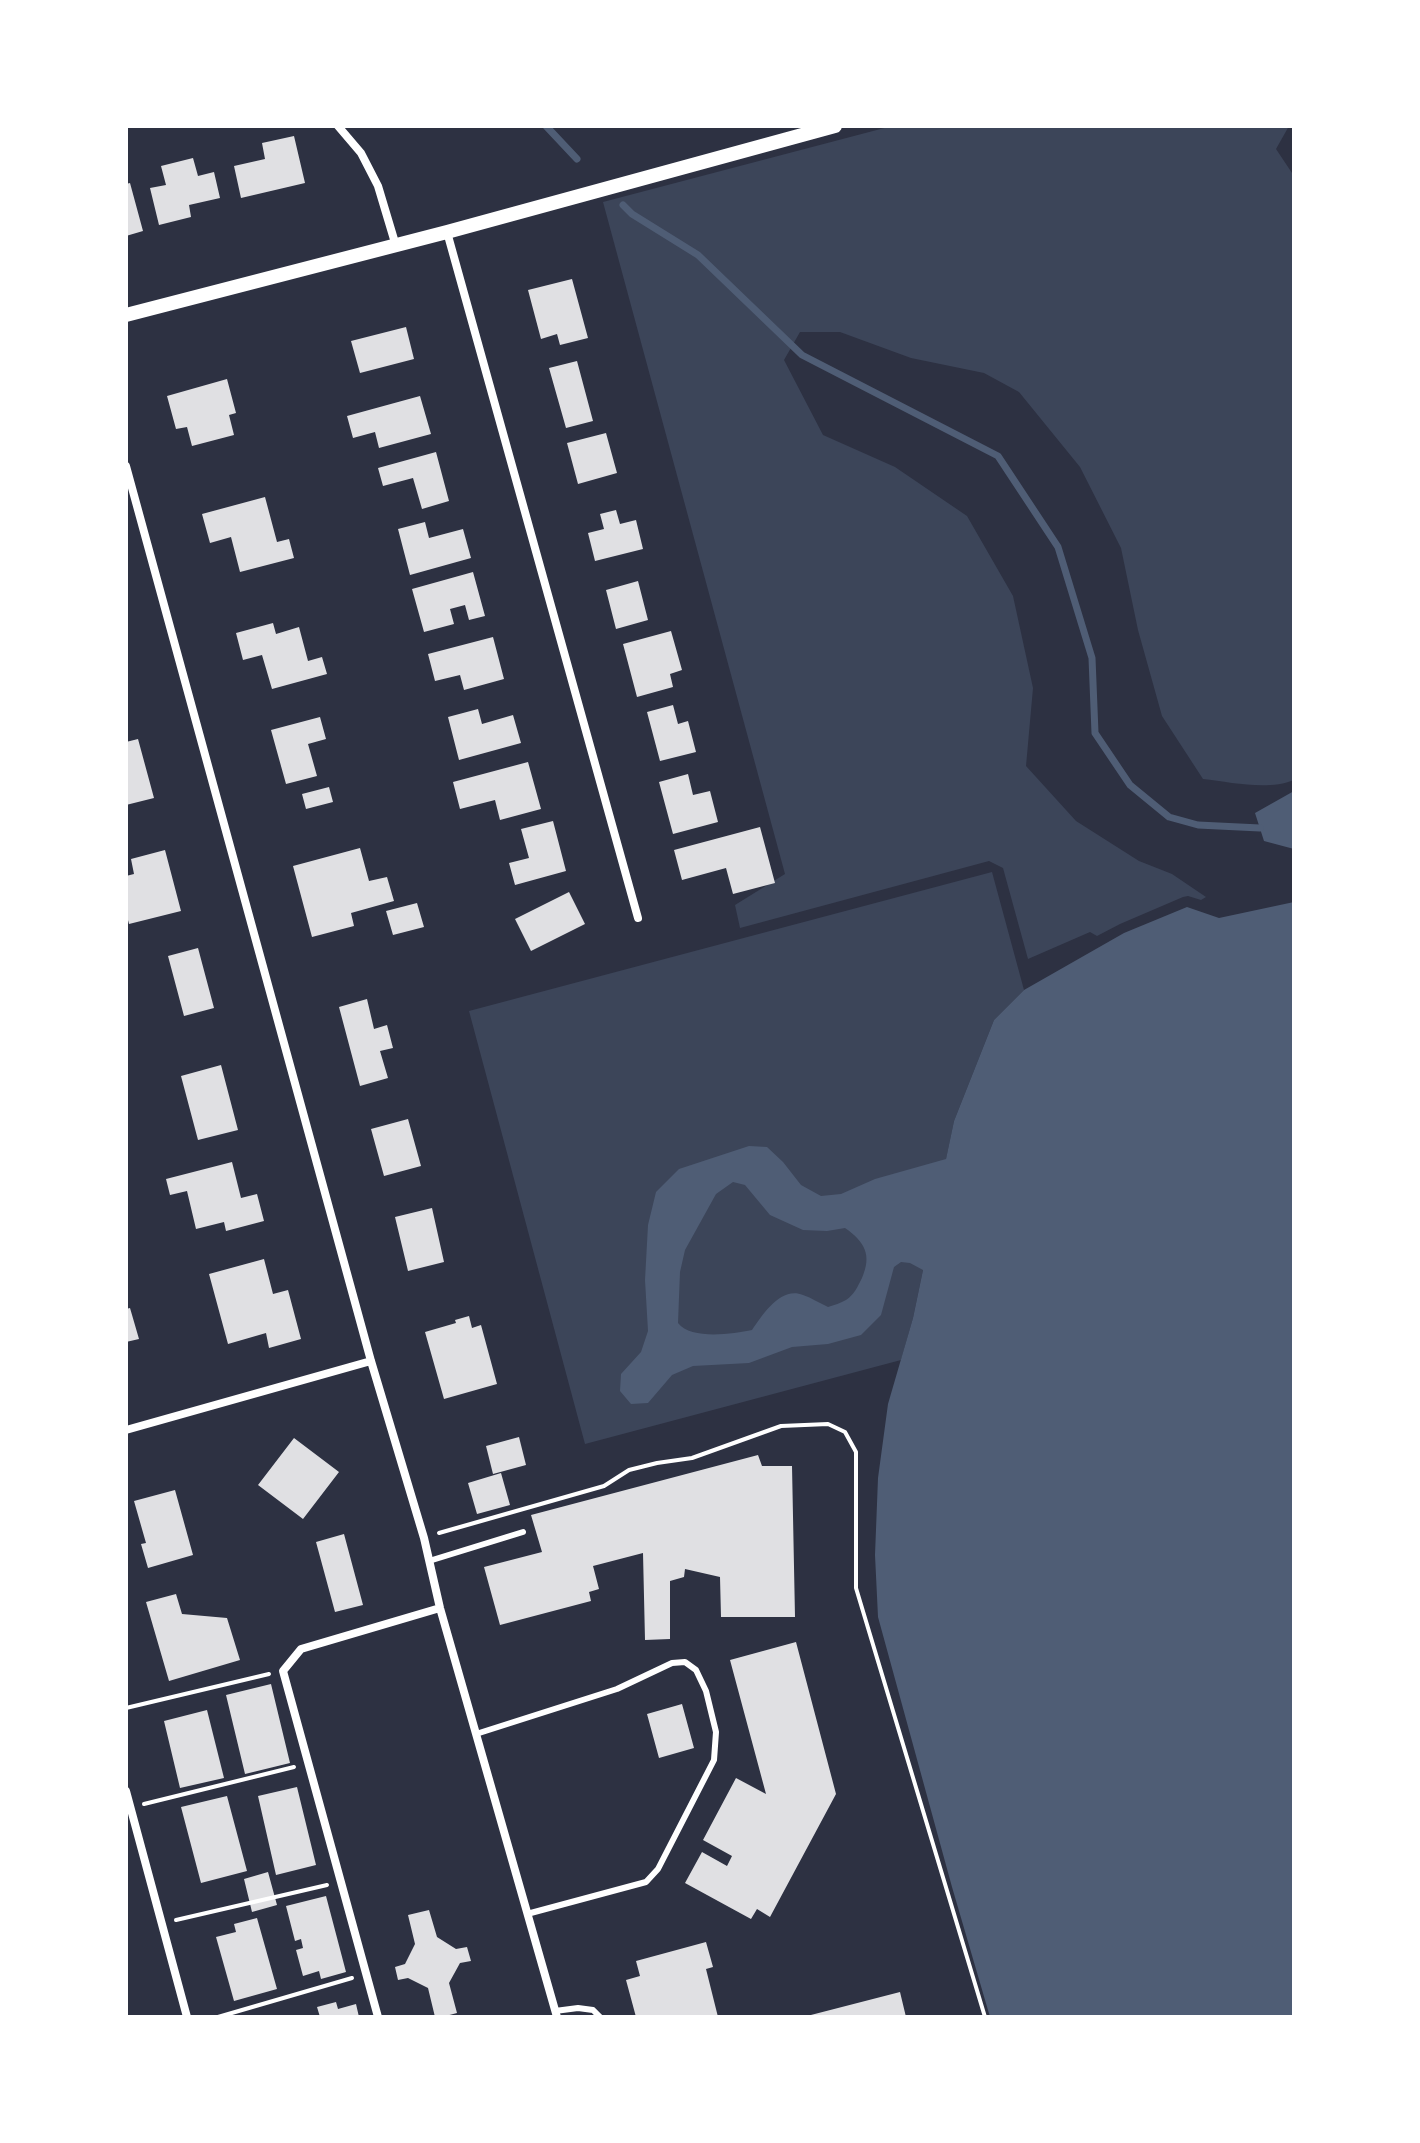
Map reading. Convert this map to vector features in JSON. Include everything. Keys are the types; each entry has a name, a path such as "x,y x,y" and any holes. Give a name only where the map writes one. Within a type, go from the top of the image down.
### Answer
{"street":[{"path":"338,126 361,153 378,186 396,246"},
{"path":"126,315 396,246 835,126"},
{"path":"447,232 638,918"},
{"path":"126,466 371,1361 424,1538 440,1608 556,2014"},
{"path":"126,1430 371,1361"},
{"path":"378,2017 283,1671 301,1649 440,1608"},
{"path":"126,1791 187,2017"}],"lane":[{"path":"429,1561 523,1532"},
{"path":"476,1734 617,1689 672,1663 685,1662 696,1670 706,1691 716,1732 714,1760 658,1869 646,1882 527,1914"},
{"path":"556,2014 578,2008 593,2010 600,2017"}],"path":[{"path":"424,1538 604,1486 629,1470 692,1458 781,1426 828,1424 845,1432 856,1452 856,1588 985,2017"},
{"path":"126,1708 283,1671"},
{"path":"130,1807 308,1764"},
{"path":"161,1924 341,1882"},
{"path":"218,2017 366,1974"}],"shaded area":[{"path":"892,126 1289,126 1276,149 1294,176 1294,780 1261,785 1203,779 1162,716 1138,630 1121,548 1080,467 1019,392 984,373 911,358 840,332 800,332 784,360 823,435 895,467 967,516 1013,596 1033,688 1026,766 1076,821 1139,861 1172,874 1206,897 1201,900 1183,897 1097,936 1090,932 1028,959 1003,868 989,861 740,928 735,905 785,874 603,202"},
{"path":"1294,791 1294,849 1264,841 1255,813"},
{"path":"992,872 1024,990 994,1020 954,1121 913,1318 901,1360 585,1444 469,1011"},
{"path":"1294,902 1294,2017 990,2017 878,1617 875,1555 878,1478 888,1404 913,1318 923,1270 901,1262 894,1267 881,1315 861,1335 828,1344 792,1347 749,1363 693,1366 672,1375 648,1403 631,1404 620,1391 621,1374 641,1352 648,1331 645,1280 648,1225 656,1192 679,1169 749,1146 767,1147 801,1185 821,1196 841,1194 875,1179 946,1159 954,1121 994,1020 1024,990 1124,933 1187,907 1219,918","holes":["733,1182 745,1185 770,1215 803,1230 845,1228 858,1238 865,1250 865,1270 854,1293 837,1304 828,1307 803,1295 787,1294 773,1303 752,1330 712,1334 692,1332 678,1323 680,1272 685,1250 716,1194"]}],"building":[{"path":"294,136 305,183 241,198 234,166 265,159 262,143"},
{"path":"193,158 198,176 214,172 220,198 189,205 191,217 159,225 150,188 166,185 161,166"},
{"path":"130,183 143,231 126,236 126,184"},
{"path":"572,279 588,338 560,345 557,334 541,339 528,290"},
{"path":"406,327 414,359 360,373 351,341"},
{"path":"577,361 593,421 566,428 549,368"},
{"path":"227,379 236,413 229,415 234,435 192,446 187,427 176,429 167,396"},
{"path":"420,396 431,434 379,448 375,432 353,438 347,416"},
{"path":"606,433 617,473 578,484 567,443"},
{"path":"436,452 449,501 422,509 413,478 383,486 378,468"},
{"path":"265,497 277,542 289,539 294,558 240,572 231,537 210,543 202,514"},
{"path":"616,510 620,524 636,520 643,549 595,561 588,533 604,529 600,514"},
{"path":"425,522 429,538 463,529 471,558 410,575 398,529"},
{"path":"473,572 485,616 469,620 465,605 450,609 454,624 424,632 412,589"},
{"path":"638,581 648,620 616,629 606,590"},
{"path":"273,623 276,634 299,627 308,661 322,657 327,674 272,689 262,655 243,660 236,633"},
{"path":"671,631 682,670 670,674 673,687 637,697 623,644"},
{"path":"493,637 504,679 464,690 460,675 435,681 428,654"},
{"path":"673,705 678,724 688,721 696,752 660,761 647,712"},
{"path":"478,709 482,724 513,715 521,743 459,760 448,717"},
{"path":"320,717 326,739 308,744 317,776 286,784 271,730"},
{"path":"138,739 154,798 126,805 126,742"},
{"path":"528,762 541,809 500,820 495,800 460,809 453,782"},
{"path":"688,774 693,795 710,791 718,822 673,834 659,782"},
{"path":"329,787 333,802 306,809 302,794"},
{"path":"553,821 566,871 515,885 509,863 529,858 521,829"},
{"path":"760,827 775,883 733,894 726,868 682,880 674,850"},
{"path":"360,848 369,881 387,877 394,901 351,913 354,926 312,937 293,866"},
{"path":"165,850 181,911 129,924 126,876 134,874 131,859"},
{"path":"569,892 585,924 531,951 515,919"},
{"path":"417,903 424,927 393,935 386,911"},
{"path":"198,948 214,1008 184,1016 168,956"},
{"path":"367,999 374,1029 387,1025 393,1048 380,1051 388,1078 360,1086 339,1007"},
{"path":"221,1065 238,1130 198,1140 181,1076"},
{"path":"408,1119 421,1166 384,1176 371,1129"},
{"path":"232,1162 241,1198 257,1194 264,1221 226,1231 224,1222 196,1229 187,1191 170,1195 166,1179"},
{"path":"432,1208 444,1262 408,1271 395,1217"},
{"path":"264,1259 273,1294 288,1290 301,1339 269,1348 266,1333 228,1344 209,1274"},
{"path":"130,1308 139,1339 126,1342 126,1309"},
{"path":"469,1316 472,1328 481,1325 497,1384 444,1399 425,1332"},
{"path":"519,1437 526,1465 493,1474 486,1446"},
{"path":"294,1438 339,1472 303,1519 258,1485"},
{"path":"758,1455 762,1466 792,1466 795,1617 721,1617 720,1577 685,1569 684,1577 670,1581 670,1639 645,1640 643,1553 593,1566 599,1589 589,1592 591,1601 500,1625 484,1567 542,1552 531,1515"},
{"path":"501,1473 510,1505 477,1514 468,1483"},
{"path":"175,1490 193,1555 148,1568 141,1544 146,1543 134,1501"},
{"path":"344,1534 363,1605 335,1612 316,1542"},
{"path":"176,1594 182,1614 227,1618 240,1660 169,1681 146,1602"},
{"path":"796,1642 836,1794 770,1917 757,1909 751,1919 685,1883 702,1852 727,1866 732,1856 703,1840 736,1778 766,1794 730,1660"},
{"path":"271,1684 290,1763 245,1774 226,1695"},
{"path":"682,1704 694,1748 659,1758 647,1714"},
{"path":"207,1710 224,1778 180,1788 164,1721"},
{"path":"297,1787 316,1865 276,1875 258,1796"},
{"path":"227,1796 247,1871 201,1883 181,1807"},
{"path":"268,1872 277,1905 252,1912 244,1879"},
{"path":"326,1896 346,1972 321,1979 319,1971 303,1976 296,1950 303,1948 301,1939 295,1941 286,1906"},
{"path":"429,1910 437,1937 456,1949 467,1947 471,1961 460,1963 449,1983 457,2013 442,2017 435,2017 428,1988 408,1978 398,1980 395,1967 405,1964 415,1944 408,1915"},
{"path":"257,1918 277,1989 234,2001 216,1937 236,1932 234,1924"},
{"path":"706,1942 713,1967 706,1969 718,2017 636,2017 626,1980 640,1976 636,1961"},
{"path":"900,1992 906,2017 807,2017 807,2016"},
{"path":"336,2002 338,2009 356,2004 359,2017 320,2017 317,2007"}],"waterway":[{"path":"546,126 577,159"},
{"path":"623,205 632,214 698,255 802,355 998,456 1058,547 1092,658 1095,733 1130,785 1169,817 1198,825 1260,828"}]}
